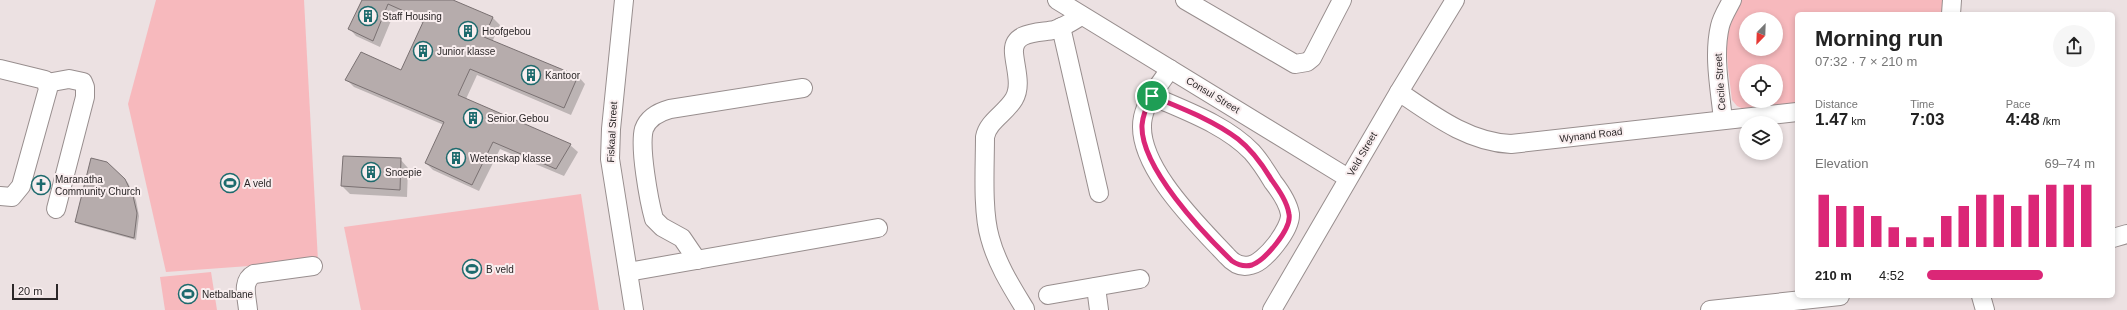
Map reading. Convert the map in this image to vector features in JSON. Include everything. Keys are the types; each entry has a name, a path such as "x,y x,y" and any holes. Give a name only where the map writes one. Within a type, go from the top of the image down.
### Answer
{"street":[{"name":"Fiskaal Street","path":"624,0 611,129 610,159 634,310"},
{"name":"Consul Street","path":"1057,0 1348,178"},
{"path":"1185,0 1295,64 1307,62 1312,58 1342,0"},
{"name":"Veld Street","path":"1272,310 1348,178 1455,0"},
{"name":"Cecile Street","path":"1723,120 1717,60 1718,44 1720,24 1732,0"},
{"path":"1951,12 1952,0"},
{"path":"1025,309 999,265 986,221 985,137 990,125 1001,115 1015,98 1018,85 1013,51 1017,40 1022,36 1061,27 1082,16"},
{"path":"1061,27 1099,193"},
{"path":"0,69 45,80 48,89 21,186 12,198 0,196"},
{"path":"1152,96 1202,119 1238,139 1258,160 1280,192 1290,215 1288,225 1276,244 1256,263 1244,266 1237,265 1232,261 1169,191 1154,165 1143,138 1143,117 1152,96 1170,69"},
{"path":"47,83 77,80 83,82 85,86 84,97 56,209"},
{"path":"697,260 682,238 662,227 654,219 642,145 644,129 647,123 656,114 670,109 803,88"},
{"name":"Wynand Road","path":"1399,92 1459,130 1495,143 1511,144 1795,112"},
{"path":"628,272 878,228"},
{"path":"2115,237 2127,234"},
{"path":"248,310 245,282 249,276 254,274 313,266"},
{"path":"1048,295 1140,279"},
{"path":"1096,287 1099,310"},
{"path":"1710,310 1817,298"},
{"path":"1982,298 1985,310"}],"shaded area":[{"name":"A veld","path":"156,0 304,0 318,261 166,272 128,104"},
{"path":"1740,0 1945,0 1944,12 1795,12 1795,105 1783,106 1783,64 1739,64 1739,107 1737,106 1732,100 1727,49 1730,25"},
{"path":"1742,108 1766,108 1746,110"},
{"name":"B veld","path":"581,194 599,310 361,310 344,227"},
{"name":"Netbalbane","path":"211,272 217,310 165,310 160,277"}],"building":[{"path":"362,0 453,0 493,17 484,37 578,76 564,108 470,69 458,95 571,144 556,169 493,142 472,185 425,163 444,122 345,80 361,52 401,70 424,20 388,4 373,41 348,29"},
{"name":"Snoepie","path":"343,156 401,158 400,190 341,186"},
{"path":"91,158 107,162 125,179 133,196 137,213 134,238 75,222"}],"place":[{"name":"Staff Housing","path":"368,16"},
{"name":"Hoofgebou","path":"468,31"},
{"name":"Junior klasse","path":"423,51"},
{"name":"Kantoor","path":"531,75"},
{"name":"Senior Gebou","path":"473,118"},
{"name":"Wetenskap klasse","path":"456,158"},
{"name":"Snoepie","path":"371,172"},
{"name":"A veld","path":"230,183"},
{"name":"Maranatha Community Church","path":"41,185"},
{"name":"B veld","path":"472,269"},
{"name":"Netbalbane","path":"188,294"}],"route":[{"path":"1152,96 1216,126 1238,139 1253,153 1280,192 1290,215 1288,225 1284,234 1276,244 1256,263 1250,266 1244,266 1237,265 1232,261 1169,191 1154,165 1143,138 1143,117 1146,106 1152,96"}]}
